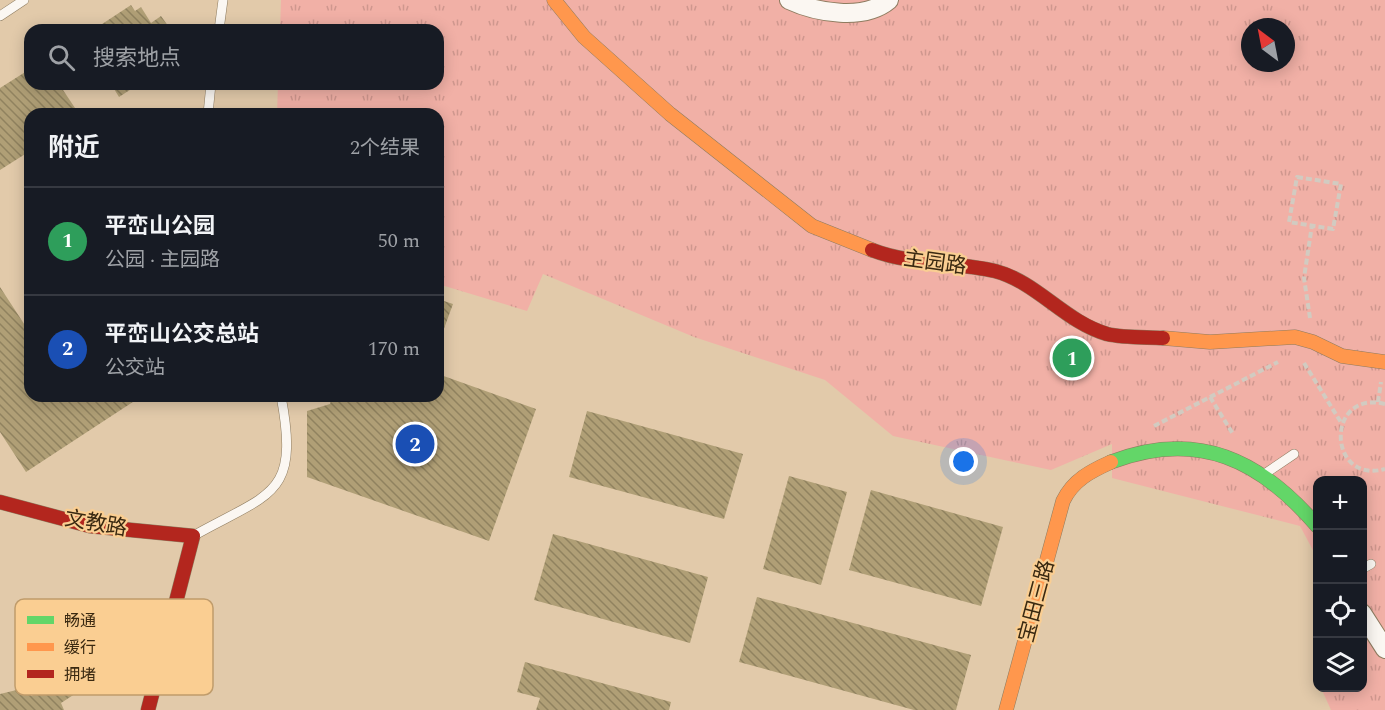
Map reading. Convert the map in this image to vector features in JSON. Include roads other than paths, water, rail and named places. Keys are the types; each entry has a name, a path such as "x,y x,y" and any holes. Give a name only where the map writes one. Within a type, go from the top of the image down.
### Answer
{"street":[{"name":"主园路","path":"554,0 584,37 670,114 812,226 880,253 913,261 994,271 1016,278 1079,321 1108,334 1210,342 1283,337 1313,342 1342,356 1385,362"},
{"path":"789,0 842,13 857,14 870,11 889,0"},
{"name":"宝田三路","path":"1006,710 1066,493 1103,465 1133,453 1164,447 1183,446 1216,452 1264,474"},
{"path":"1264,474 1294,498 1313,522"},
{"name":"文教路","path":"0,502 90,526 193,536"},
{"path":"177,599 193,536"},
{"path":"1367,621 1385,649"},
{"path":"148,710 152,695"}],"lane":[{"path":"0,16 24,0"},
{"path":"220,24 223,0"},
{"path":"209,108 210,90"},
{"path":"193,536 270,493 288,459 288,433 282,402"},
{"path":"1264,474 1294,454"},
{"path":"1367,566 1371,564"}],"place":[{"name":"平峦山公园","path":"1072,358"},
{"name":"平峦山公交总站","path":"415,444"}]}
